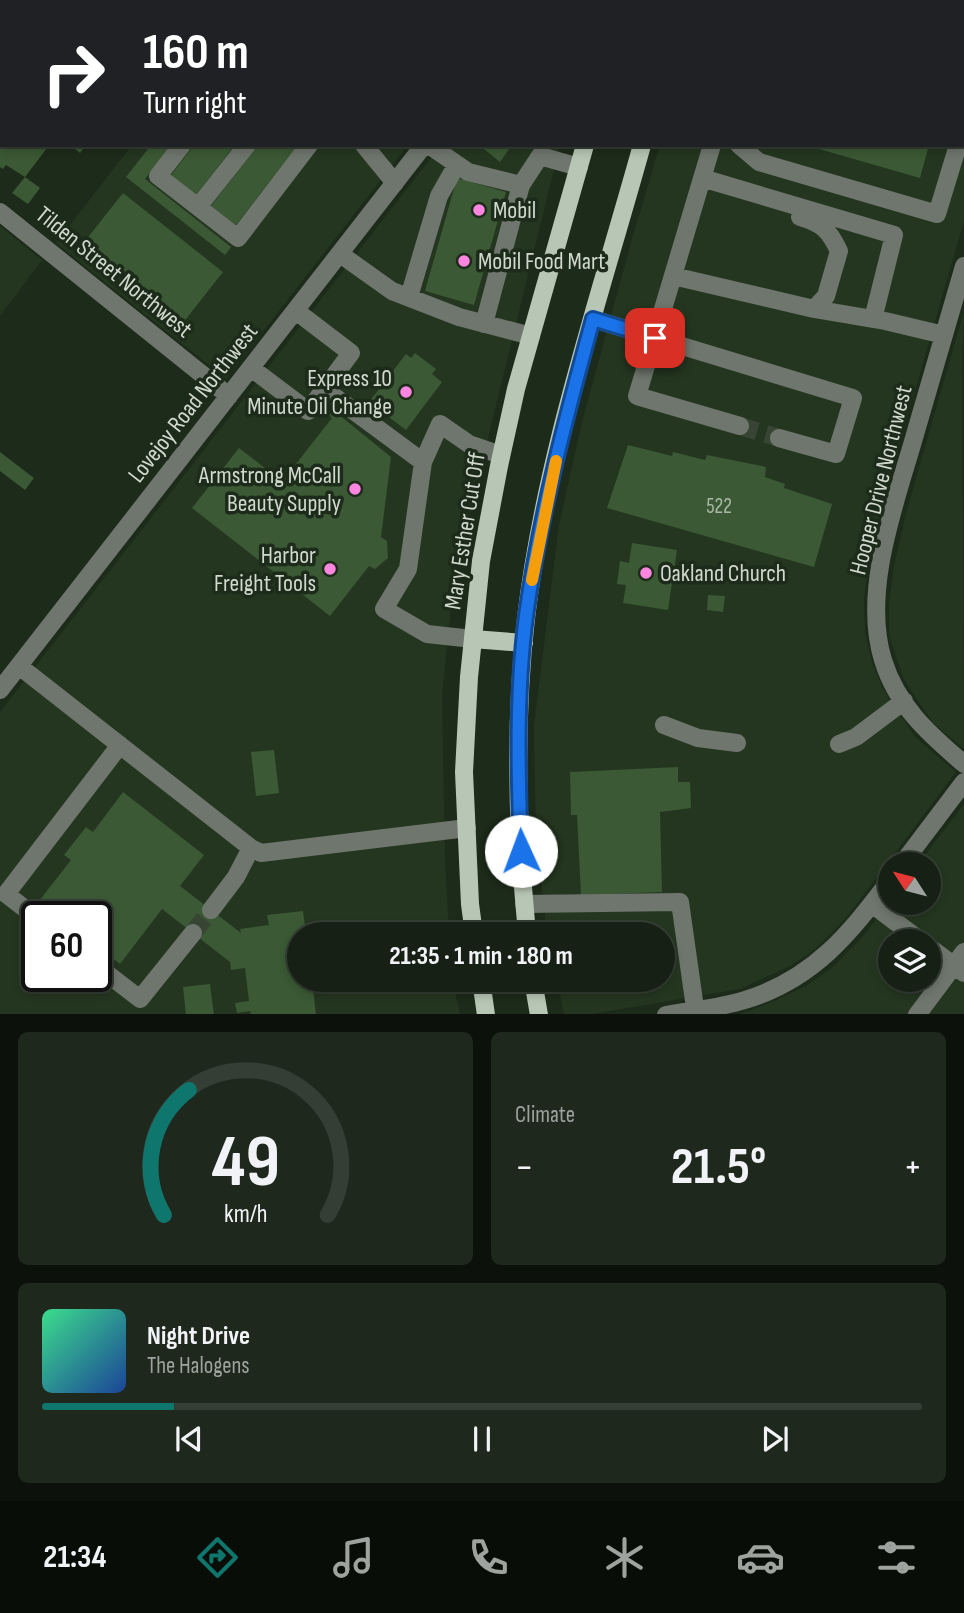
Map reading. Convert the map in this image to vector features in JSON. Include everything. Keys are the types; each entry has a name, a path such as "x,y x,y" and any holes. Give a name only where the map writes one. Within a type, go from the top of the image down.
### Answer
{"main road":[{"name":"Mary Esther Cut Off","path":"472,922 464,772 472,639 481,561 501,455 531,336 584,147"},
{"path":"526,922 518,788 520,695 524,643 541,525 564,426 641,147"},
{"path":"472,639 524,643"},
{"path":"483,992 486,1014"},
{"path":"535,992 539,1014"}],"street":[{"path":"180,147 158,176 237,237 307,147"},
{"path":"198,207 245,147"},
{"path":"366,147 394,183"},
{"name":"Lovejoy Road Northwest","path":"0,690 394,183 425,147"},
{"path":"430,147 468,172 521,185"},
{"path":"712,147 707,179 673,276 637,396 740,426"},
{"path":"741,147 759,162 937,214 958,158"},
{"path":"484,324 521,185 540,156 579,167"},
{"path":"409,297 439,196 456,166"},
{"path":"707,179 894,235 873,319"},
{"path":"707,179 725,197 818,222 832,235 839,251 826,296 814,309"},
{"name":"Tilden Street Northwest","path":"0,212 229,396"},
{"path":"340,254 393,291 459,317 531,336"},
{"name":"Hooper Drive Northwest","path":"964,266 894,509 881,562 876,601 877,635 883,661 893,684 925,730 964,764"},
{"path":"673,276 814,309 944,335"},
{"path":"251,368 308,411 352,353 296,311"},
{"path":"593,319 853,398 836,454 779,438"},
{"path":"324,389 423,462"},
{"path":"472,639 426,634 384,609 408,569 423,462 440,424 469,444 501,455"},
{"path":"19,666 251,848 261,853 467,828"},
{"path":"839,744 856,737 904,701"},
{"path":"664,725 698,738 737,743"},
{"path":"21,906 6,894 120,745"},
{"path":"911,852 964,782"},
{"path":"211,910 236,877 251,848"},
{"path":"666,1014 696,1012 745,1000 799,975 831,950 855,926 878,896"},
{"path":"524,904 680,902 696,1012"},
{"path":"872,904 905,929"},
{"path":"112,977 140,999 193,933"},
{"path":"917,1014 961,964 941,953"}],"shaded area":[{"path":"130,147 406,147 226,379 56,243"},
{"path":"439,147 560,147 454,576 442,696 448,922 287,922 287,992 455,992 460,1014 0,1014 0,712"},
{"path":"659,147 964,147 964,221 882,505 869,559 864,598 865,633 882,687 915,737 956,772 896,852 878,852 878,876 846,918 815,949 792,965 740,989 592,1014 564,1014 559,992 675,992 675,922 546,922 536,832 534,726 559,525 582,422"},
{"path":"0,226 42,260 0,316"},
{"path":"964,311 964,749 933,723 904,680 889,635 889,604 906,513"},
{"path":"964,804 964,1014 736,1014 806,986 833,967 880,915 942,915 942,852 927,852"}],"building":[{"path":"0,147 47,148 25,177 6,165 3,169 0,167"},
{"path":"72,147 84,147 80,153"},
{"path":"149,147 169,147 145,179 231,247 225,255 126,177"},
{"path":"192,147 233,147 196,195 171,175"},
{"path":"256,147 296,147 236,225 211,206"},
{"path":"481,147 511,147 500,162"},
{"path":"812,147 928,147 920,178"},
{"path":"25,177 40,188 28,204 12,193"},
{"path":"457,178 506,192 474,305 425,291"},
{"path":"123,193 223,272 182,324 101,259 96,265 77,251"},
{"name":"Express 10 Minute Oil Change","path":"415,353 436,369 432,374 442,382 406,430 369,402 406,354 411,358"},
{"path":"333,410 391,457 381,537 387,541 388,558 375,569 369,566 330,616 192,508 239,448 274,475 280,468 288,474 332,418 329,415"},
{"path":"628,445 672,456 673,452 705,460 707,455 766,467 765,477 785,484 784,488 832,504 814,567 607,508"},
{"path":"0,452 34,478 25,490 0,471"},
{"name":"Oakland Church","path":"632,543 677,550 668,610 623,603 626,585 617,584 620,561 629,563"},
{"path":"708,595 725,596 723,612 707,610"},
{"path":"274,750 279,793 256,796 251,752"},
{"path":"678,767 678,782 690,782 691,808 660,812 662,892 581,895 577,815 571,815 570,772"},
{"path":"123,792 204,855 180,886 241,933 240,929 269,925 267,915 303,911 304,922 287,922 287,992 313,992 316,1014 251,1014 250,1011 237,1013 235,1003 249,1001 245,968 231,970 230,962 162,909 120,964 112,958 112,901 39,901 71,860 64,855 86,827 93,832"},
{"path":"210,984 214,1014 186,1014 183,987"}],"tunnel":[{"path":"740,426 779,438"},
{"path":"193,933 211,910"}],"slow traffic":[{"path":"532,580 556,461"}],"place":[{"name":"Mobil","path":"479,210"},
{"name":"Mobil Food Mart","path":"464,261"},
{"name":"Express 10 Minute Oil Change","path":"406,392"},
{"name":"Armstrong McCall Beauty Supply","path":"355,489"},
{"name":"Harbor Freight Tools","path":"330,569"},
{"name":"Oakland Church","path":"646,573"}],"route":[{"path":"521,851 519,724 526,617 541,525 564,426 593,319 655,338"}]}
